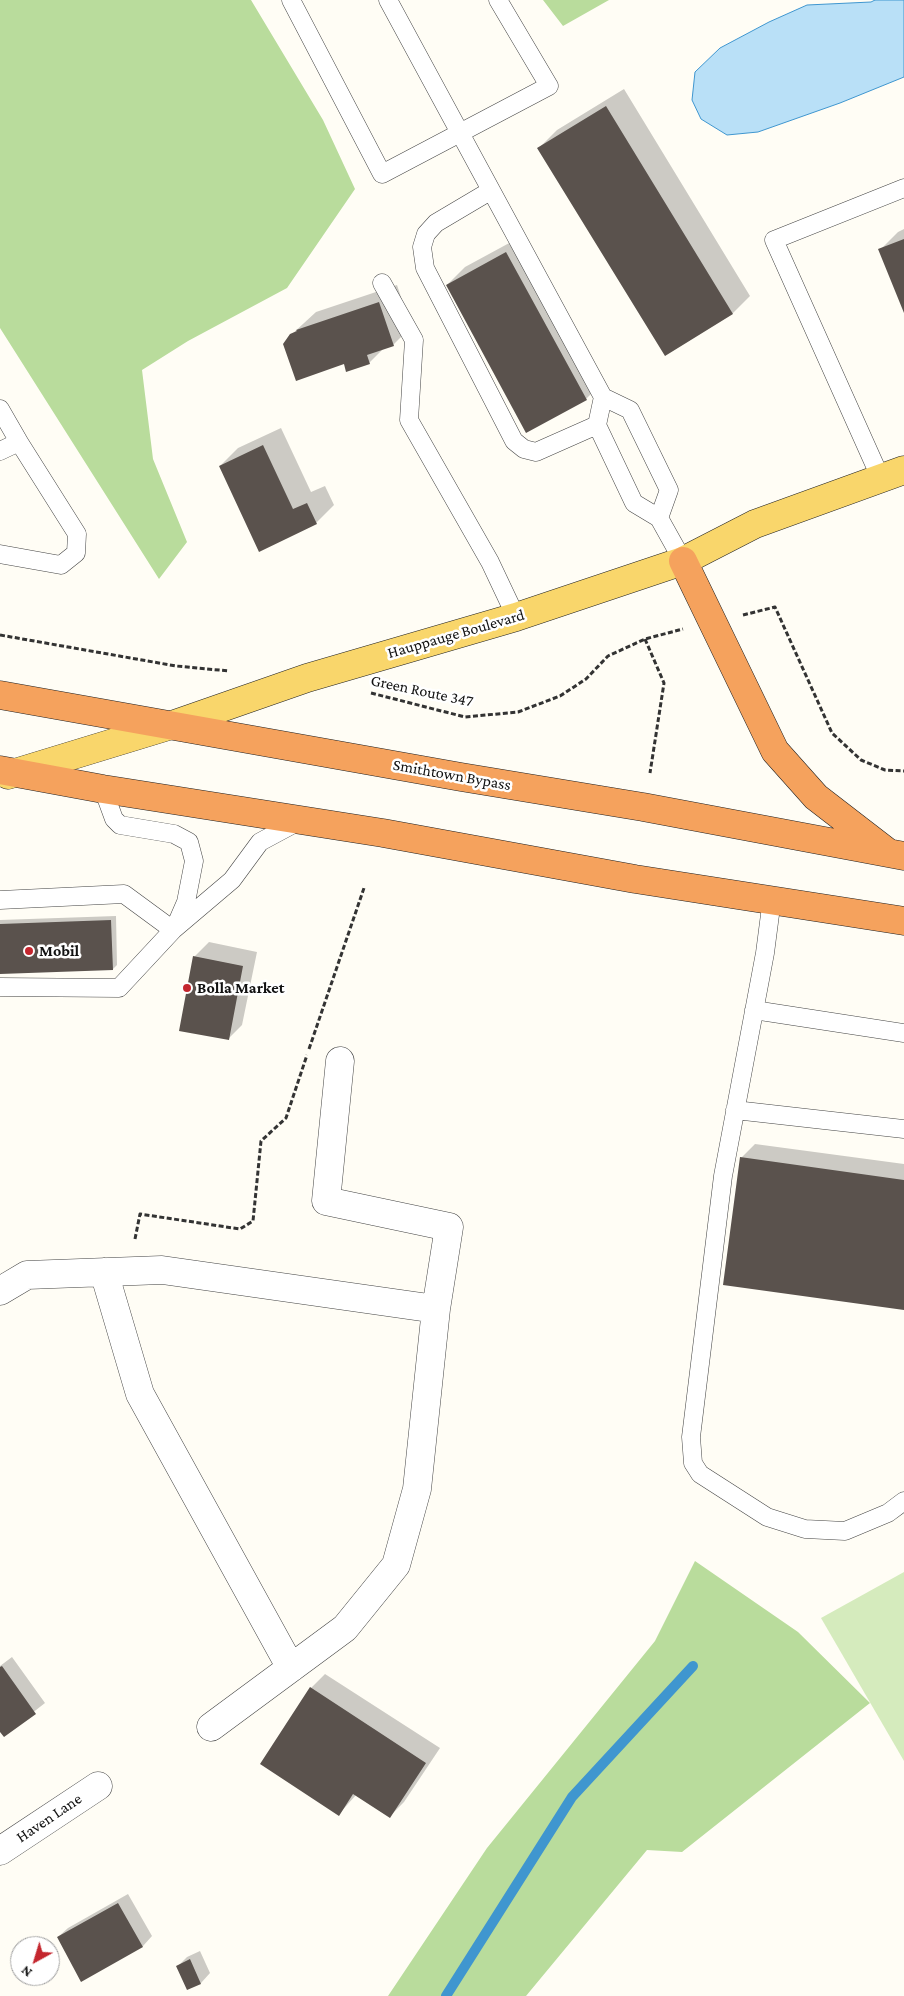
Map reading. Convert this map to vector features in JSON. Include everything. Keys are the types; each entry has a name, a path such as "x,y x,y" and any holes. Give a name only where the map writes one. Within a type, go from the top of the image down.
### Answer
{"highway":[{"path":"683,561 775,751 816,797 897,855"},
{"name":"Smithtown Bypass","path":"0,695 175,724 461,777 643,806 897,855"},
{"path":"5,773 301,820 635,879 904,921"}],"main road":[{"name":"Hauppauge Boulevard","path":"5,773 175,724 307,678 516,618 683,561 755,524 893,474"}],"street":[{"path":"211,1728 345,1628 396,1565 417,1489 436,1309 449,1227 326,1201 340,1061"},
{"path":"0,1291 27,1275 162,1270 436,1309"},
{"path":"116,1272 140,1394 291,1668"},
{"name":"Haven Lane","path":"0,1851 98,1786"}],"lane":[{"path":"291,0 382,174 549,86 498,0"},
{"path":"388,0 603,397 630,410 669,490 659,518"},
{"path":"893,474 774,240 904,188"},
{"path":"490,191 436,223 422,247 425,268 514,441 524,449 536,452 597,425"},
{"path":"382,283 414,340 409,420 490,562 516,618"},
{"path":"603,397 597,425 634,503 659,518 683,561"},
{"path":"0,409 77,534 76,553 61,565 0,554"},
{"path":"0,452 19,442"},
{"path":"103,788 114,819 120,825 174,834 189,842 194,861 186,902 173,930"},
{"path":"0,987 119,988 173,930 232,880 260,842 301,820"},
{"path":"0,900 124,894 173,930"},
{"path":"772,899 754,1010 722,1176 692,1427 693,1463 700,1474 767,1517 805,1529 845,1531 888,1513 904,1501"},
{"path":"754,1010 904,1033"},
{"path":"735,1110 904,1129"}],"path":[{"name":"Green Route 347","path":"364,692 465,717 518,712 560,696 586,679 608,656 645,639 775,608 832,733 861,760 885,770 904,770"},
{"path":"0,634 176,666 232,671"},
{"path":"645,639 664,683 650,773"},
{"path":"116,1272 140,1214 240,1229 253,1222 261,1141 286,1118 364,888"}],"green space":[{"path":"0,0 251,0 323,120 355,189 287,288 188,341 142,370 153,459 187,542 159,579 0,328"},
{"path":"543,0 609,0 563,26"},
{"path":"695,1561 798,1632 870,1703 682,1852 647,1850 526,1996 388,1996 487,1848 655,1641"},
{"path":"904,1572 904,1761 821,1618"}],"water":[{"path":"875,0 904,0 904,77 840,103 758,132 727,135 701,119 692,100 695,72 720,48 769,22 807,5 871,2"}],"building":[{"path":"606,106 733,314 665,356 537,148"},
{"path":"904,239 904,313 878,249"},
{"path":"506,252 587,400 526,433 446,285"},
{"path":"379,302 394,346 367,355 370,364 346,372 344,364 296,381 283,344 290,334 296,330"},
{"path":"263,445 293,509 307,503 317,524 259,552 219,466"},
{"path":"111,920 113,970 0,974 0,924"},
{"path":"193,956 243,966 229,1040 179,1031"},
{"path":"740,1157 904,1180 904,1310 723,1285"},
{"path":"2,1666 36,1714 4,1737 0,1732 0,1667"},
{"path":"310,1687 426,1763 390,1818 353,1794 339,1816 260,1764"},
{"path":"118,1903 143,1947 81,1982 60,1943 59,1936"},
{"path":"190,1959 201,1984 187,1990 176,1966"}],"waterway":[{"path":"446,1996 572,1797 693,1666"}],"place":[{"name":"Mobil","path":"29,951"},
{"name":"Bolla Market","path":"187,988"}]}
